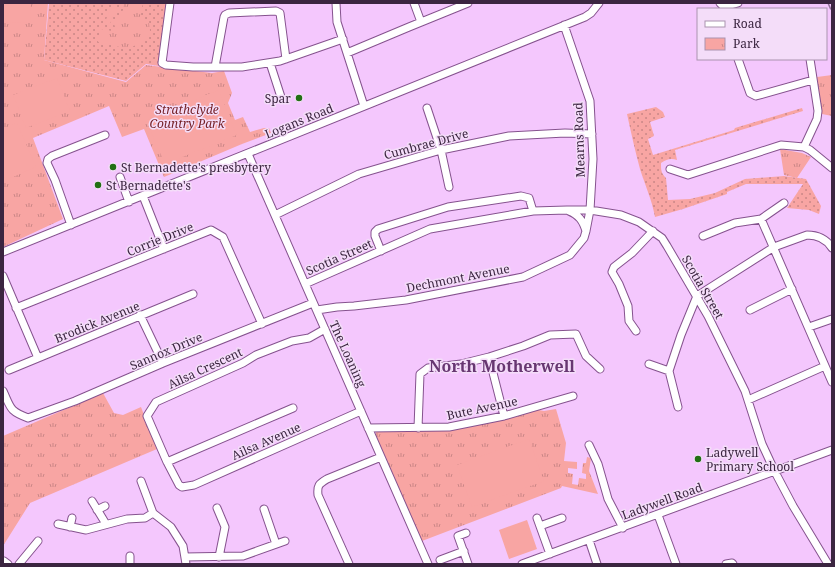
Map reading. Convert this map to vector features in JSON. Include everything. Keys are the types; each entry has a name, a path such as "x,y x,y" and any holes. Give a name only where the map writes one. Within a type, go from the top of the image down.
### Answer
{"street":[{"path":"170,3 162,63 166,65 242,67 270,63 286,60 343,39"},
{"path":"336,3 338,22 364,106"},
{"path":"414,3 421,22"},
{"path":"347,53 468,3"},
{"path":"720,3 724,7 738,3"},
{"name":"Logans Road","path":"3,252 585,17 591,13 596,4"},
{"path":"215,67 224,17 225,14 229,13 276,11 280,13 286,60"},
{"name":"Mearns Road","path":"564,25 590,101 593,158 590,210"},
{"path":"738,60 750,93 756,96 813,80"},
{"path":"804,147 817,117 818,111 810,60"},
{"path":"270,63 281,97"},
{"path":"427,108 441,150 449,187"},
{"path":"809,115 817,117"},
{"name":"Cumbrae Drive","path":"275,215 359,174 441,150 509,136 565,133 592,134"},
{"path":"71,224 55,180 47,163 48,159 52,156 105,135"},
{"path":"670,169 688,175 781,145 804,147 832,168"},
{"name":"The Loaning","path":"248,154 428,564"},
{"path":"120,177 129,202"},
{"path":"143,196 164,249"},
{"name":"Scotia Street","path":"381,251 375,236 375,232 378,229 448,207 521,196 529,198 534,211"},
{"path":"703,236 735,223 761,219 784,203"},
{"path":"567,210 580,217 586,231"},
{"name":"Scotia Street","path":"305,284 430,229 534,211 590,210 621,215 639,222 662,238 697,296 745,391 762,444 774,472 828,564"},
{"name":"Dechmont Avenue","path":"317,310 406,300 523,276 570,255 584,238 590,210"},
{"path":"761,219 832,382"},
{"name":"Corrie Drive","path":"16,308 211,230 222,237 262,324"},
{"path":"636,331 629,321 628,306 619,284 612,272 614,267 653,231"},
{"path":"678,407 669,371 681,335 697,296 774,247 808,235 813,235 819,237 832,248"},
{"path":"3,276 38,358"},
{"path":"750,310 792,289"},
{"name":"Brodick Avenue","path":"9,370 193,294"},
{"name":"Sannox Drive","path":"3,391 11,410 28,418 75,401 163,363 313,303"},
{"path":"140,316 163,363"},
{"path":"809,327 832,319"},
{"name":"Ailsa Crescent","path":"179,485 167,462 147,416 156,402 256,355 292,341 309,338 325,329"},
{"path":"418,428 420,374 428,368 461,364 489,357 550,335 576,334 586,356 600,369"},
{"path":"489,357 504,416"},
{"path":"649,364 669,371"},
{"path":"748,400 825,366"},
{"name":"Bute Avenue","path":"368,428 449,427 504,416 574,396"},
{"path":"167,462 293,408"},
{"name":"Ailsa Avenue","path":"179,485 182,487 194,485 361,411"},
{"path":"589,445 598,464 608,499 623,528"},
{"name":"Ladywell Road","path":"522,564 832,450"},
{"path":"349,564 318,495 317,488 320,483 327,479 382,457"},
{"path":"142,481 153,513 171,527 183,546 185,561 243,556 285,541"},
{"path":"92,501 106,524"},
{"path":"97,510 105,506"},
{"path":"217,508 225,527 220,557"},
{"path":"274,512 265,512 276,544"},
{"path":"58,524 86,530 127,519 145,518 153,513"},
{"path":"658,515 676,564"},
{"path":"70,527 72,518"},
{"path":"537,518 550,554"},
{"path":"540,526 562,518"},
{"path":"216,527 224,524"},
{"path":"466,533 458,536 468,564"},
{"path":"589,540 597,564"},
{"path":"19,564 38,541"},
{"path":"440,560 464,551"},
{"path":"130,556 130,564"},
{"path":"726,564 733,564"}],"green space":[{"name":"Strathclyde Country Park","path":"3,3 48,3 44,60 126,82 146,65 212,73 224,71 232,93 228,103 235,120 243,117 250,132 269,128 271,133 164,177 144,129 122,137 109,106 33,138 63,219 3,247"},
{"path":"3,3 31,3 30,23 3,22"},
{"path":"49,3 168,3 159,66 146,64 126,81 44,60"},
{"path":"124,3 143,3 140,16 149,23 149,37 131,47 119,47 98,42 101,29 112,31 115,27 114,22 122,13"},
{"path":"110,8 117,9 117,16 113,16 110,24 105,23"},
{"path":"832,75 832,116 822,114 817,77"},
{"path":"57,78 70,111 26,128 13,95"},
{"path":"218,90 237,135 165,164 146,120"},
{"path":"656,107 663,112 665,117 650,122 654,136 648,139 653,155 802,108 803,111 675,150 677,160 671,159 661,163 661,170 666,178 668,200 690,199 715,193 745,179 784,176 806,179 821,206 819,214 809,210 787,208 803,184 746,184 727,192 727,194 655,217 640,169 627,114"},
{"path":"17,123 36,167 6,180 3,172 3,129"},
{"path":"780,149 802,153 811,157 797,178 784,175"},
{"path":"103,393 114,413 123,415 141,407 157,449 30,503 3,546 3,436"},
{"path":"533,409 544,411 556,409 566,443 564,461 577,462 577,469 568,468 568,473 573,474 572,484 578,485 579,478 586,479 586,474 582,473 583,463 586,463 587,457 591,458 589,471 598,494 562,486 561,488 422,541 375,437 376,432 427,430"},
{"path":"529,439 544,481 472,507 457,465"},
{"path":"527,520 537,549 509,559 499,530"}],"railway":[{"path":"828,3 832,12"}],"place":[{"name":"Spar","path":"299,98"},
{"name":"St Bernadette's presbytery","path":"113,167"},
{"name":"St Bernadette's","path":"98,185"},
{"name":"Ladywell Primary School","path":"698,459"}],"district":[{"name":"North Motherwell","path":"502,366"}]}
